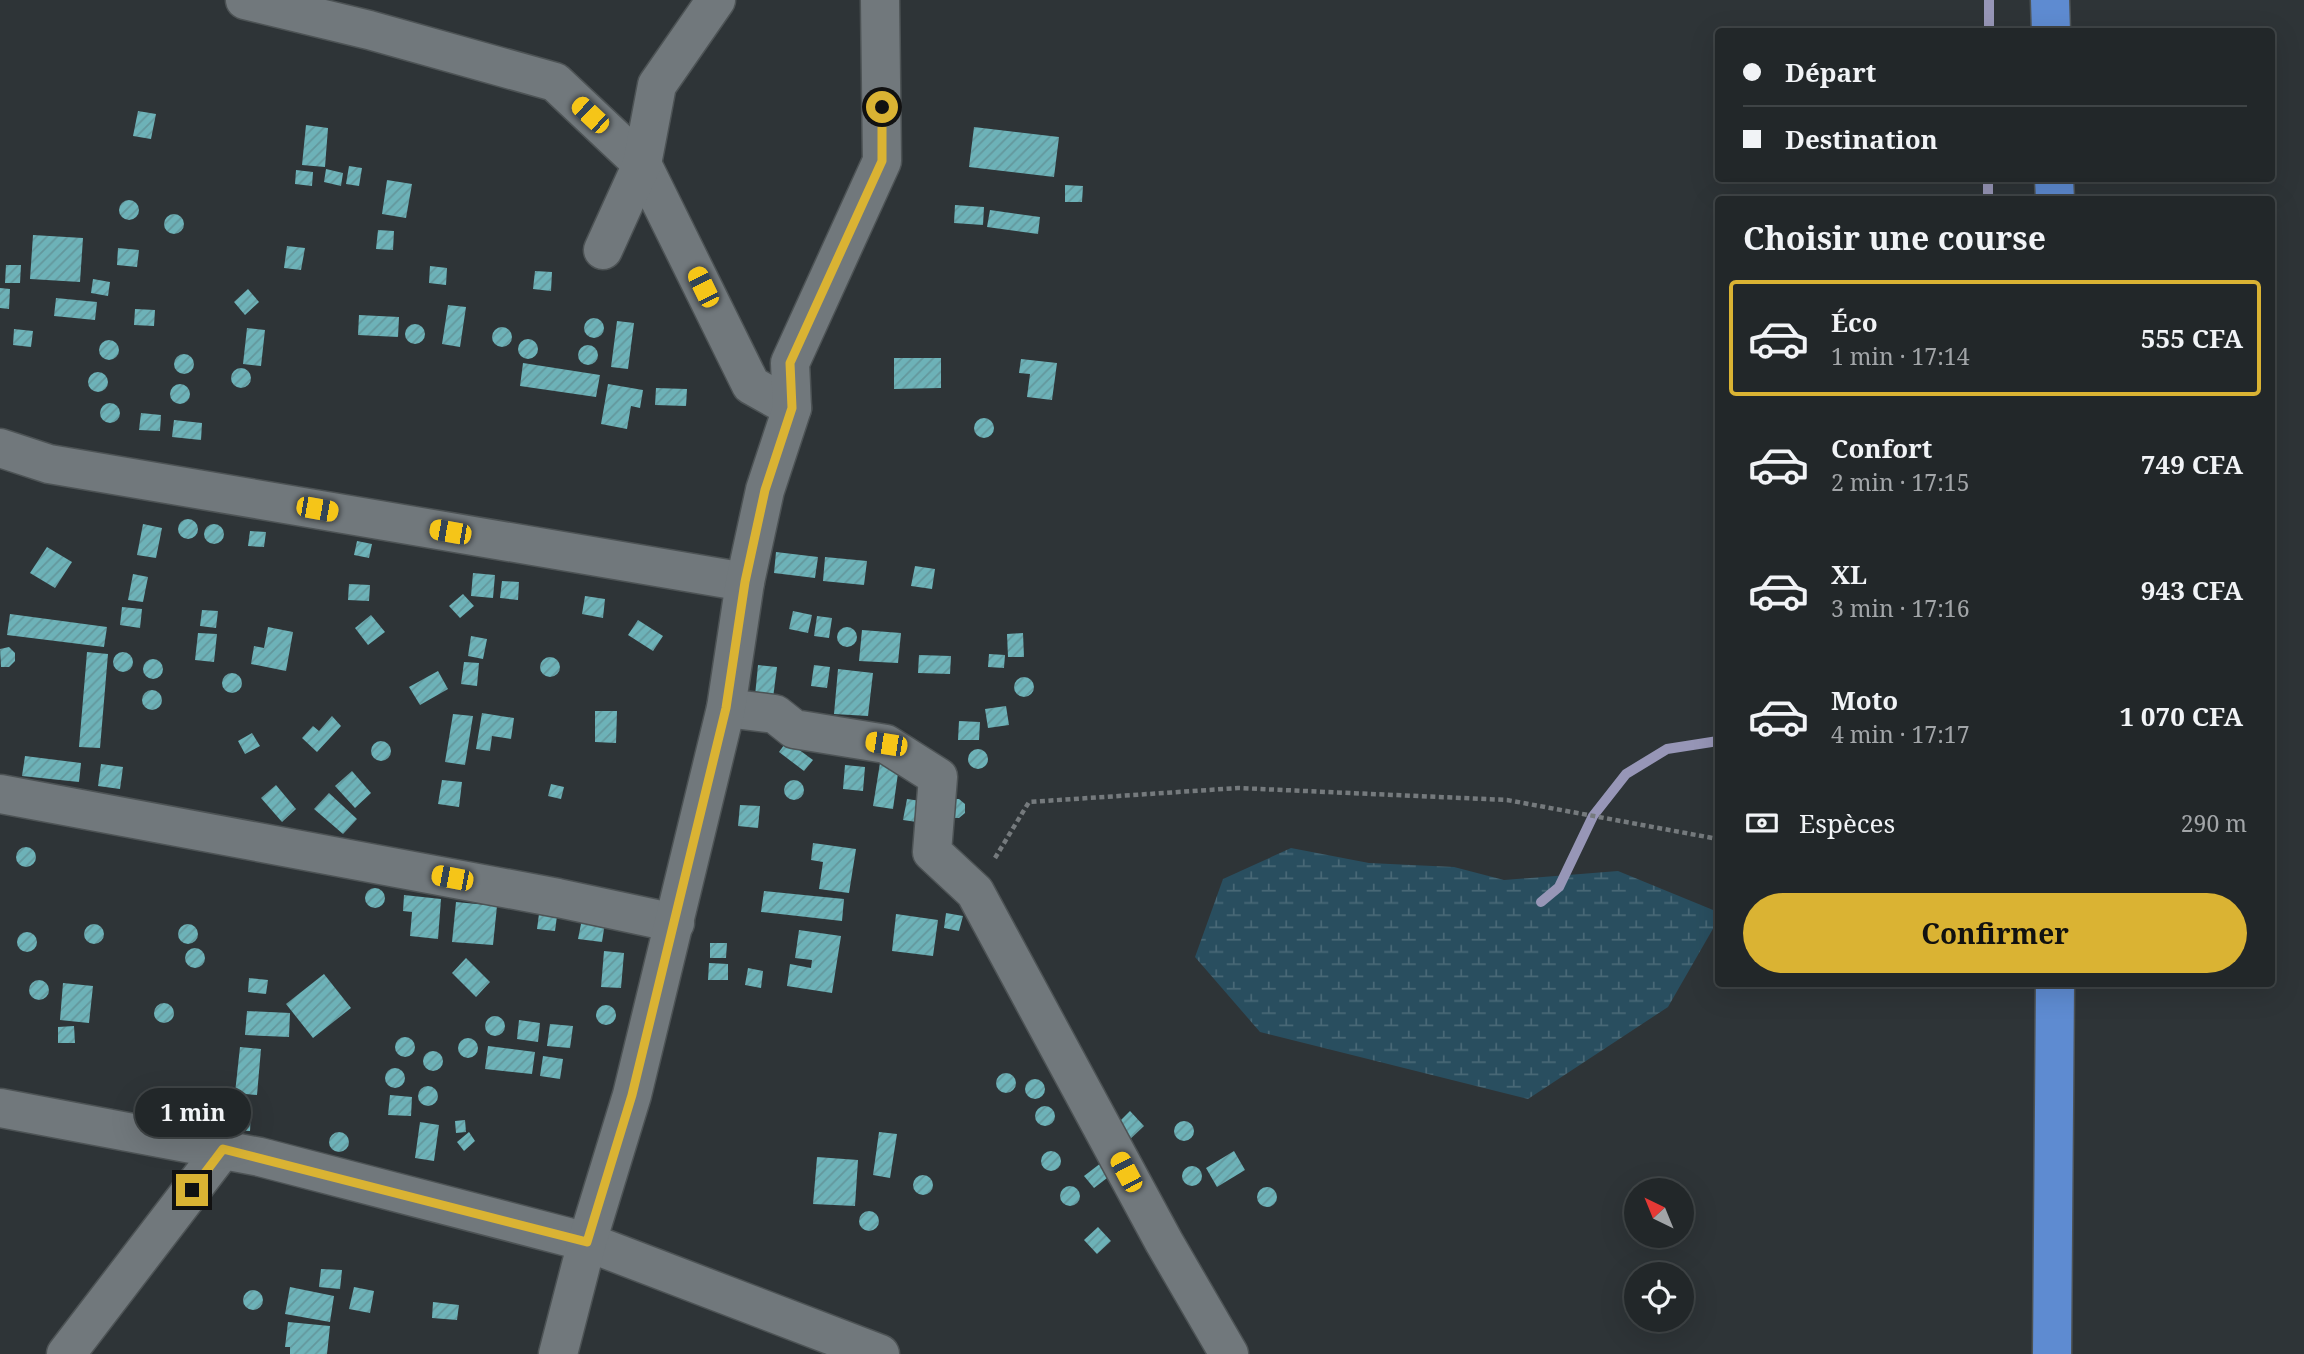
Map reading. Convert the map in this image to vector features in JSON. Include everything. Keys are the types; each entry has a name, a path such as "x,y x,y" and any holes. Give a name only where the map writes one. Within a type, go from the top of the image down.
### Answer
{"highway":[{"path":"2050,0 2051,28"},
{"path":"2052,1354 2055,987"}],"street":[{"path":"245,0 369,15 555,82 642,164 751,385 792,408"},
{"path":"603,250 642,164 657,85 716,0"},
{"path":"558,1354 587,1242 632,1095 726,708 745,582 765,490 792,408 790,363 882,161 880,0"},
{"path":"0,448 49,464 745,582"},
{"path":"726,708 775,714 794,729 886,744 938,777 932,852 975,892 1164,1242 1229,1354"},
{"path":"0,794 558,898 675,923"},
{"path":"0,1108 223,1149 587,1242 880,1354"},
{"path":"66,1354 223,1149"}],"path":[{"path":"975,892 1029,802 1238,788 1507,800 1715,838"}],"green space":[{"path":"1291,848 1369,863 1454,867 1504,880 1618,871 1715,911 1715,925 1668,1007 1528,1099 1260,1032 1195,957 1223,879"}],"building":[{"path":"138,111 156,114 151,139 133,136"},
{"path":"306,125 328,128 325,167 302,165"},
{"path":"974,127 1059,137 1054,177 969,167"},
{"path":"349,166 362,168 359,186 346,184"},
{"path":"326,169 343,173 341,186 324,182"},
{"path":"296,170 313,172 312,186 295,184"},
{"path":"387,180 412,184 406,218 382,214"},
{"path":"1065,185 1083,186 1082,202 1065,202"},
{"path":"129,200 136,203 139,210 136,217 129,220 122,217 119,210 122,203"},
{"path":"955,205 984,207 983,225 954,223"},
{"path":"990,210 1040,217 1038,234 987,227"},
{"path":"174,214 181,217 184,224 181,231 174,234 167,231 164,224 167,217"},
{"path":"378,230 394,231 393,250 376,249"},
{"path":"33,235 83,238 80,282 30,279"},
{"path":"287,246 305,248 301,270 284,268"},
{"path":"118,248 139,250 137,267 117,265"},
{"path":"6,265 21,265 20,283 5,283"},
{"path":"430,266 447,268 446,285 429,283"},
{"path":"535,271 552,272 551,291 533,289"},
{"path":"93,279 110,282 108,296 91,293"},
{"path":"0,288 10,289 9,309 0,308"},
{"path":"248,289 259,302 245,315 234,302"},
{"path":"56,298 97,302 95,320 54,316"},
{"path":"448,305 466,307 460,347 442,344"},
{"path":"135,309 155,310 154,326 134,325"},
{"path":"359,315 399,317 398,337 358,335"},
{"path":"594,318 601,321 604,328 601,335 594,338 587,335 584,328 587,321"},
{"path":"617,321 634,323 628,369 611,367"},
{"path":"415,324 422,327 425,334 422,341 415,344 408,341 405,334 408,327"},
{"path":"502,327 509,330 512,337 509,344 502,347 495,344 492,337 495,330"},
{"path":"247,328 265,330 261,366 243,364"},
{"path":"14,329 33,331 31,347 13,345"},
{"path":"528,339 535,342 538,349 535,356 528,359 521,356 518,349 521,342"},
{"path":"109,340 116,343 119,350 116,357 109,360 102,357 99,350 102,343"},
{"path":"588,345 595,348 598,355 595,362 588,365 581,362 578,355 581,348"},
{"path":"184,354 191,357 194,364 191,371 184,374 177,371 174,364 177,357"},
{"path":"894,358 941,358 941,388 894,389"},
{"path":"1021,359 1057,363 1052,400 1027,397 1030,374 1019,373"},
{"path":"523,363 600,375 596,397 520,386"},
{"path":"241,368 248,371 251,378 248,385 241,388 234,385 231,378 234,371"},
{"path":"98,372 105,375 108,382 105,389 98,392 91,389 88,382 91,375"},
{"path":"180,384 187,387 190,394 187,401 180,404 173,401 170,394 173,387"},
{"path":"608,384 643,390 640,408 631,406 627,429 601,424"},
{"path":"656,388 687,389 686,406 655,405"},
{"path":"110,403 117,406 120,413 117,420 110,423 103,420 100,413 103,406"},
{"path":"141,413 161,415 160,431 139,430"},
{"path":"984,418 991,421 994,428 991,435 984,438 977,435 974,428 977,421"},
{"path":"174,420 202,423 201,440 172,437"},
{"path":"188,519 195,522 198,529 195,536 188,539 181,536 178,529 181,522"},
{"path":"143,524 162,528 156,558 137,555"},
{"path":"214,524 221,527 224,534 221,541 214,544 207,541 204,534 207,527"},
{"path":"250,531 266,532 264,547 248,546"},
{"path":"357,541 372,544 369,558 354,555"},
{"path":"47,547 72,562 55,588 30,573"},
{"path":"776,552 818,557 815,578 774,573"},
{"path":"825,557 867,561 864,585 823,581"},
{"path":"915,566 935,569 932,589 911,586"},
{"path":"473,573 495,575 493,598 471,596"},
{"path":"133,574 148,577 143,602 128,600"},
{"path":"502,581 519,582 518,600 500,598"},
{"path":"349,584 370,585 369,601 348,600"},
{"path":"463,594 474,606 460,618 449,606"},
{"path":"585,596 605,599 603,618 582,614"},
{"path":"122,607 142,609 140,628 120,625"},
{"path":"202,610 218,611 216,628 200,626"},
{"path":"793,611 812,615 808,633 789,629"},
{"path":"10,614 107,627 104,647 7,635"},
{"path":"371,615 385,632 368,645 355,628"},
{"path":"817,616 832,618 829,638 814,636"},
{"path":"638,620 663,636 653,651 628,635"},
{"path":"268,627 293,632 286,671 251,664 254,646 264,648"},
{"path":"847,627 854,630 857,637 854,644 847,647 840,644 837,637 840,630"},
{"path":"862,630 901,633 898,663 859,661"},
{"path":"198,633 217,634 214,662 195,660"},
{"path":"1023,633 1024,657 1008,657 1007,634"},
{"path":"471,636 487,639 483,659 468,656"},
{"path":"9,647 15,653 15,661 9,667 1,667 0,649"},
{"path":"87,652 108,654 100,748 79,747"},
{"path":"123,652 130,655 133,662 130,669 123,672 116,669 113,662 116,655"},
{"path":"989,654 1005,655 1004,668 988,667"},
{"path":"919,655 951,656 950,674 918,673"},
{"path":"550,657 557,660 560,667 557,674 550,677 543,674 540,667 543,660"},
{"path":"153,659 160,662 163,669 160,676 153,679 146,676 143,669 146,662"},
{"path":"464,662 479,663 477,686 461,684"},
{"path":"758,665 777,667 773,698 755,696"},
{"path":"814,665 830,667 827,688 811,686"},
{"path":"838,669 873,673 868,716 834,714"},
{"path":"438,671 448,689 420,705 409,687"},
{"path":"232,673 239,676 242,683 239,690 232,693 225,690 222,683 225,676"},
{"path":"1024,677 1031,680 1034,687 1031,694 1024,697 1017,694 1014,687 1017,680"},
{"path":"152,690 159,693 162,700 159,707 152,710 145,707 142,700 145,693"},
{"path":"1006,706 1009,725 988,728 985,709"},
{"path":"595,711 617,711 616,743 595,742"},
{"path":"482,713 514,718 511,739 492,736 490,751 476,749"},
{"path":"453,714 473,716 465,765 445,762"},
{"path":"332,716 341,726 317,752 302,738 313,726 319,731"},
{"path":"959,721 980,722 979,740 958,740"},
{"path":"252,733 260,746 245,754 238,741"},
{"path":"381,741 388,744 391,751 388,758 381,761 374,758 371,751 374,744"},
{"path":"787,741 813,760 804,771 779,752"},
{"path":"978,749 985,752 988,759 985,766 978,769 971,766 968,759 971,752"},
{"path":"25,756 81,763 79,782 22,776"},
{"path":"880,763 899,766 893,809 873,806"},
{"path":"101,764 123,767 120,789 98,786"},
{"path":"845,765 865,767 863,791 843,789"},
{"path":"352,771 371,793 355,808 335,786"},
{"path":"442,780 462,782 459,807 438,804"},
{"path":"794,780 801,783 804,790 801,797 794,800 787,797 784,790 787,783"},
{"path":"551,784 564,787 561,799 548,796"},
{"path":"276,785 296,809 282,822 261,798"},
{"path":"329,793 357,819 343,834 314,809"},
{"path":"907,799 928,802 924,823 903,820"},
{"path":"951,799 959,799 965,804 965,813 959,818 951,818"},
{"path":"740,805 760,806 758,828 738,826"},
{"path":"813,843 856,849 849,893 819,889 823,862 811,860"},
{"path":"26,847 33,850 36,857 33,864 26,867 19,864 16,857 19,850"},
{"path":"375,888 382,891 385,898 382,905 375,908 368,905 365,898 368,891"},
{"path":"764,891 844,899 842,921 761,912"},
{"path":"404,895 441,899 438,939 410,936 412,912 403,911"},
{"path":"456,902 497,906 493,945 452,942"},
{"path":"946,913 963,916 959,931 944,928"},
{"path":"539,914 557,916 555,931 537,929"},
{"path":"896,914 938,920 933,956 892,951"},
{"path":"582,919 605,922 602,942 578,939"},
{"path":"94,924 101,927 104,934 101,941 94,944 87,941 84,934 87,927"},
{"path":"188,924 195,927 198,934 195,941 188,944 181,941 178,934 181,927"},
{"path":"799,930 841,936 832,993 787,986 790,964 811,968 812,960 795,958"},
{"path":"27,932 34,935 37,942 34,949 27,952 20,949 17,942 20,935"},
{"path":"710,943 727,943 726,958 710,958"},
{"path":"195,948 202,951 205,958 202,965 195,968 188,965 185,958 188,951"},
{"path":"604,951 624,953 621,988 601,987"},
{"path":"466,958 490,982 476,997 452,973"},
{"path":"709,963 728,964 728,980 708,980"},
{"path":"748,968 763,971 761,988 745,985"},
{"path":"324,974 351,1008 313,1038 286,1004"},
{"path":"249,978 268,980 266,994 248,992"},
{"path":"39,980 46,983 49,990 46,997 39,1000 32,997 29,990 32,983"},
{"path":"63,983 93,986 89,1023 60,1020"},
{"path":"164,1003 171,1006 174,1013 171,1020 164,1023 157,1020 154,1013 157,1006"},
{"path":"606,1005 613,1008 616,1015 613,1022 606,1025 599,1022 596,1015 599,1008"},
{"path":"247,1011 290,1013 289,1037 245,1035"},
{"path":"495,1016 502,1019 505,1026 502,1033 495,1036 488,1033 485,1026 488,1019"},
{"path":"519,1020 540,1023 538,1042 517,1039"},
{"path":"550,1024 573,1026 570,1048 547,1046"},
{"path":"74,1026 75,1043 58,1043 58,1027"},
{"path":"405,1037 412,1040 415,1047 412,1054 405,1057 398,1054 395,1047 398,1040"},
{"path":"468,1038 475,1041 478,1048 475,1055 468,1058 461,1055 458,1048 461,1041"},
{"path":"488,1046 535,1052 532,1074 485,1069"},
{"path":"240,1047 261,1049 257,1095 235,1093"},
{"path":"433,1051 440,1054 443,1061 440,1068 433,1071 426,1068 423,1061 426,1054"},
{"path":"543,1056 563,1059 560,1079 540,1076"},
{"path":"395,1068 402,1071 405,1078 402,1085 395,1088 388,1085 385,1078 388,1071"},
{"path":"1006,1073 1013,1076 1016,1083 1013,1090 1006,1093 999,1090 996,1083 999,1076"},
{"path":"1035,1079 1042,1082 1045,1089 1042,1096 1035,1099 1028,1096 1025,1089 1028,1082"},
{"path":"428,1086 435,1089 438,1096 435,1103 428,1106 421,1103 418,1096 421,1089"},
{"path":"390,1095 412,1097 411,1116 388,1115"},
{"path":"1045,1106 1052,1109 1055,1116 1052,1123 1045,1126 1038,1123 1035,1116 1038,1109"},
{"path":"231,1111 251,1112 250,1131 229,1130"},
{"path":"1130,1111 1144,1126 1127,1142 1113,1128"},
{"path":"465,1120 466,1132 456,1133 455,1121"},
{"path":"1184,1121 1191,1124 1194,1131 1191,1138 1184,1141 1177,1138 1174,1131 1177,1124"},
{"path":"420,1122 439,1125 434,1161 415,1158"},
{"path":"339,1132 346,1135 349,1142 346,1149 339,1152 332,1149 329,1142 332,1135"},
{"path":"469,1132 475,1141 464,1151 457,1142"},
{"path":"879,1132 897,1134 890,1178 873,1175"},
{"path":"1051,1151 1058,1154 1061,1161 1058,1168 1051,1171 1044,1168 1041,1161 1044,1154"},
{"path":"1234,1151 1245,1170 1217,1187 1206,1168"},
{"path":"817,1157 858,1160 855,1206 813,1204"},
{"path":"1101,1163 1111,1175 1094,1188 1084,1176"},
{"path":"1192,1166 1199,1169 1202,1176 1199,1183 1192,1186 1185,1183 1182,1176 1185,1169"},
{"path":"923,1175 930,1178 933,1185 930,1192 923,1195 916,1192 913,1185 916,1178"},
{"path":"1070,1186 1077,1189 1080,1196 1077,1203 1070,1206 1063,1203 1060,1196 1063,1189"},
{"path":"1267,1187 1274,1190 1277,1197 1274,1204 1267,1207 1260,1204 1257,1197 1260,1190"},
{"path":"869,1211 876,1214 879,1221 876,1228 869,1231 862,1228 859,1221 862,1214"},
{"path":"1098,1227 1111,1241 1097,1254 1084,1240"},
{"path":"321,1269 342,1270 340,1289 319,1287"},
{"path":"290,1287 334,1296 330,1322 285,1314"},
{"path":"354,1287 374,1291 370,1313 349,1309"},
{"path":"253,1290 260,1293 263,1300 260,1307 253,1310 246,1307 243,1300 246,1293"},
{"path":"433,1302 459,1305 457,1320 432,1318"},
{"path":"288,1322 330,1326 327,1354 290,1354 290,1347 285,1347"}],"waterway":[{"path":"1989,0 1989,28"},
{"path":"1988,182 1988,196"},
{"path":"1541,902 1559,887 1593,816 1626,774 1667,749 1715,741"}],"route":[{"path":"192,1190 223,1149 587,1242 632,1095 726,708 745,582 765,490 792,408 790,363 882,161 882,107"}]}
